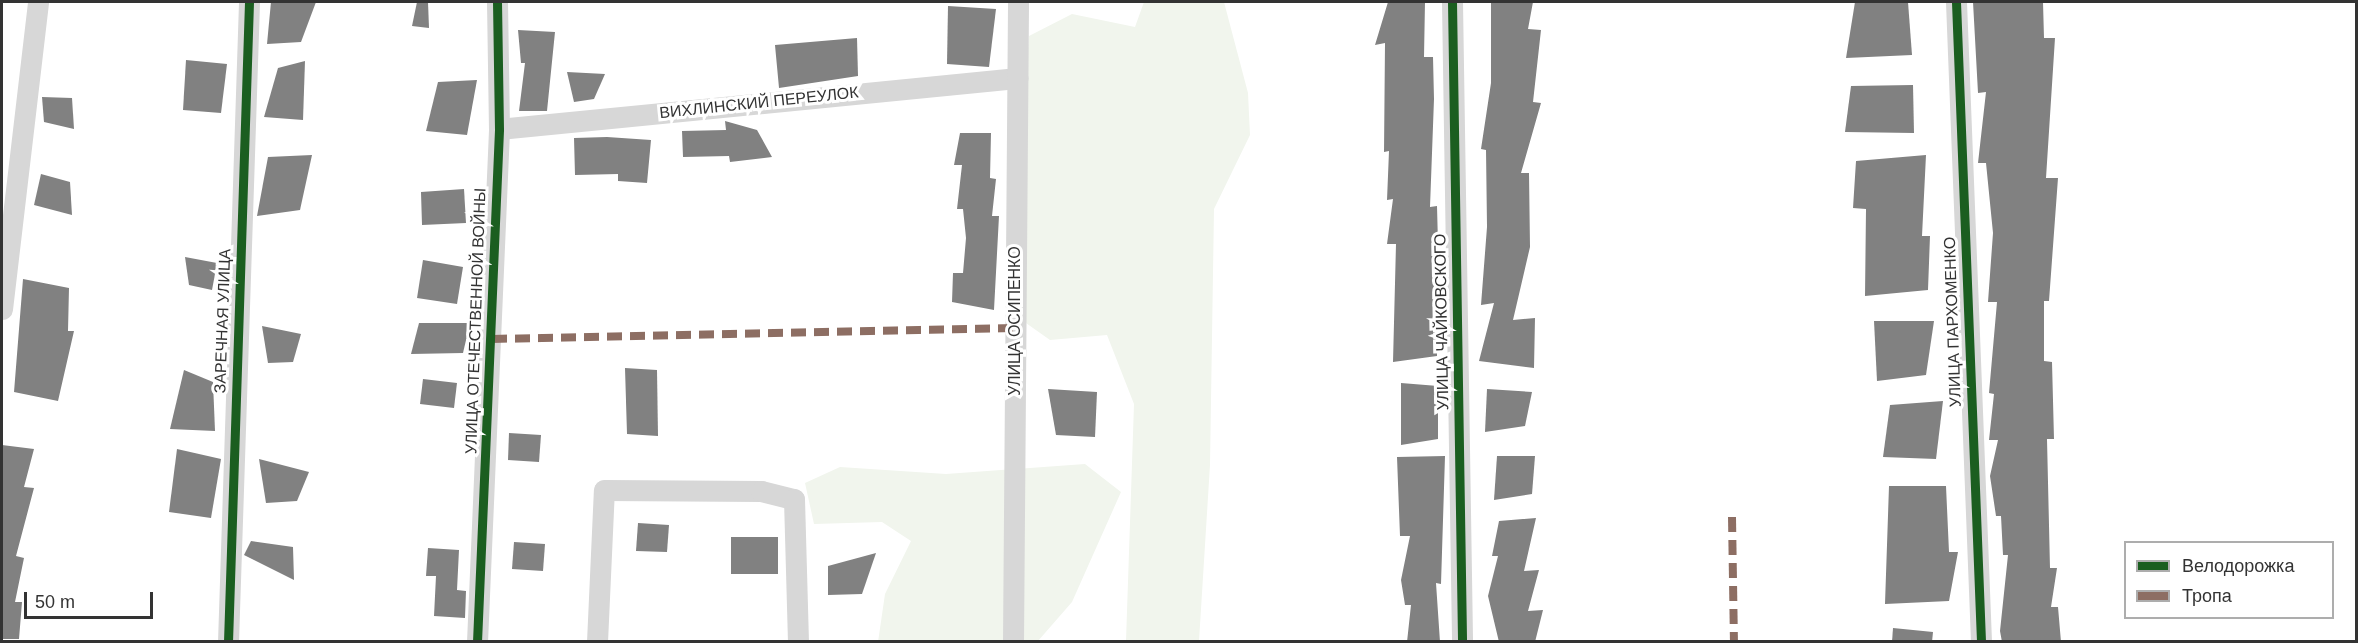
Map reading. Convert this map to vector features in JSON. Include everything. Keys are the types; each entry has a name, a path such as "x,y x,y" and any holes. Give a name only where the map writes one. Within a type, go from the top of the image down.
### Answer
{"street":[{"path":"2,309 38,2"},
{"name":"ЗАРЕЧНАЯ УЛИЦА","path":"228,642 249,2"},
{"name":"УЛИЦА ОТЕЧЕСТВЕННОЙ ВОЙНЫ","path":"477,642 499,129 497,2"},
{"name":"УЛИЦА ОСИПЕНКО","path":"1014,642 1018,2"},
{"name":"УЛИЦА ЧАЙКОВСКОГО","path":"1452,2 1462,642"},
{"name":"УЛИЦА ПАРХОМЕНКО","path":"1956,2 1981,642"},
{"name":"ВИХЛИНСКИЙ ПЕРЕУЛОК","path":"499,129 1018,78"},
{"path":"597,642 604,490 761,491 794,499 799,564 798,642"}],"shaded area":[{"path":"1144,2 1224,2 1248,93 1250,135 1214,209 1210,465 1199,641 1126,641 1134,404 1107,335 1050,340 1009,311 1029,36 1072,14 1135,27"},
{"path":"1085,464 1121,492 1072,602 1038,641 878,642 885,594 911,541 882,522 814,524 805,483 840,467 946,474"}],"building":[{"path":"271,2 316,2 301,42 267,44"},
{"path":"417,2 428,2 429,28 412,26"},
{"path":"1388,2 1425,2 1424,57 1433,57 1434,99 1430,207 1437,206 1438,244 1437,356 1393,362 1396,244 1387,244 1393,199 1387,200 1389,151 1384,152 1385,43 1375,45"},
{"path":"1491,2 1533,2 1528,29 1541,30 1533,102 1541,103 1521,173 1529,173 1530,247 1513,320 1535,318 1534,368 1479,361 1494,303 1481,305 1487,227 1486,150 1481,149 1491,83"},
{"path":"1855,2 1908,2 1912,55 1846,58"},
{"path":"1973,2 2043,2 2044,38 2055,38 2046,178 2058,178 2049,301 2044,301 2044,361 2052,362 2054,439 2047,439 2050,568 2057,568 2051,607 2058,607 2061,642 2002,642 2000,631 2008,555 2003,555 2001,516 1996,516 1990,476 1998,440 1989,440 1994,394 1989,393 1997,302 1988,302 1993,233 1986,163 1978,163 1986,92 1978,93"},
{"path":"948,6 996,9 989,67 947,64"},
{"path":"518,30 555,32 547,111 519,111 525,63 521,63"},
{"path":"857,38 858,76 779,88 775,45"},
{"path":"186,60 227,64 221,113 183,110"},
{"path":"305,61 303,120 264,117 278,68"},
{"path":"567,72 605,74 594,99 574,102"},
{"path":"477,80 467,135 426,131 438,82"},
{"path":"1913,85 1914,133 1845,132 1851,86"},
{"path":"42,97 72,98 74,129 44,122"},
{"path":"725,121 757,130 772,157 730,162 729,156 683,157 682,131 726,130"},
{"path":"960,133 991,133 990,178 996,179 992,216 999,216 994,310 952,302 953,273 963,273 966,238 963,209 957,209 962,165 954,165"},
{"path":"607,137 651,140 647,183 618,181 618,174 575,175 574,138"},
{"path":"312,155 300,210 257,216 268,157"},
{"path":"1926,155 1922,236 1930,236 1928,290 1865,296 1866,209 1853,208 1856,161"},
{"path":"41,174 70,182 72,215 34,205"},
{"path":"464,189 466,223 422,225 421,192"},
{"path":"185,257 217,263 212,290 189,285"},
{"path":"423,260 463,267 457,304 417,298"},
{"path":"23,279 69,288 68,331 74,331 58,401 14,392"},
{"path":"1874,321 1934,321 1926,375 1877,381"},
{"path":"419,323 470,323 463,353 411,354"},
{"path":"262,326 301,334 293,362 268,363"},
{"path":"625,368 657,370 658,436 627,434"},
{"path":"184,370 213,382 215,431 170,429"},
{"path":"423,379 457,383 454,408 420,404"},
{"path":"1401,383 1438,386 1438,439 1401,445"},
{"path":"1048,389 1097,392 1095,437 1056,435"},
{"path":"1487,389 1532,392 1525,426 1485,432"},
{"path":"1943,401 1936,459 1883,457 1890,405"},
{"path":"509,433 541,435 539,462 508,460"},
{"path":"2,445 34,449 24,487 34,488 16,556 24,558 15,602 22,602 19,639 2,639"},
{"path":"177,449 221,459 211,518 169,512"},
{"path":"1445,456 1441,584 1436,583 1440,642 1407,642 1411,605 1405,605 1401,580 1410,536 1400,536 1397,457"},
{"path":"1497,456 1535,456 1532,494 1494,500"},
{"path":"259,459 309,472 297,501 266,503"},
{"path":"1889,486 1946,486 1949,552 1958,552 1949,601 1885,604"},
{"path":"1536,518 1524,571 1539,570 1528,611 1543,610 1535,642 1499,642 1488,596 1498,556 1492,556 1499,521"},
{"path":"638,523 669,525 667,552 636,551"},
{"path":"731,537 778,537 778,574 731,574"},
{"path":"251,541 293,547 294,580 244,555"},
{"path":"514,542 545,544 543,571 512,569"},
{"path":"428,548 459,550 457,590 466,591 465,618 434,616 436,576 426,576"},
{"path":"876,553 862,594 828,595 828,566"},
{"path":"1893,628 1933,632 1932,642 1892,642"}],"marked path":[{"path":"492,339 1015,328"},
{"path":"1732,517 1734,642"}],"cycle path":[{"path":"228,642 249,2"},
{"path":"477,642 499,129 497,2"},
{"path":"1452,2 1462,642"},
{"path":"1956,2 1981,642"}]}
